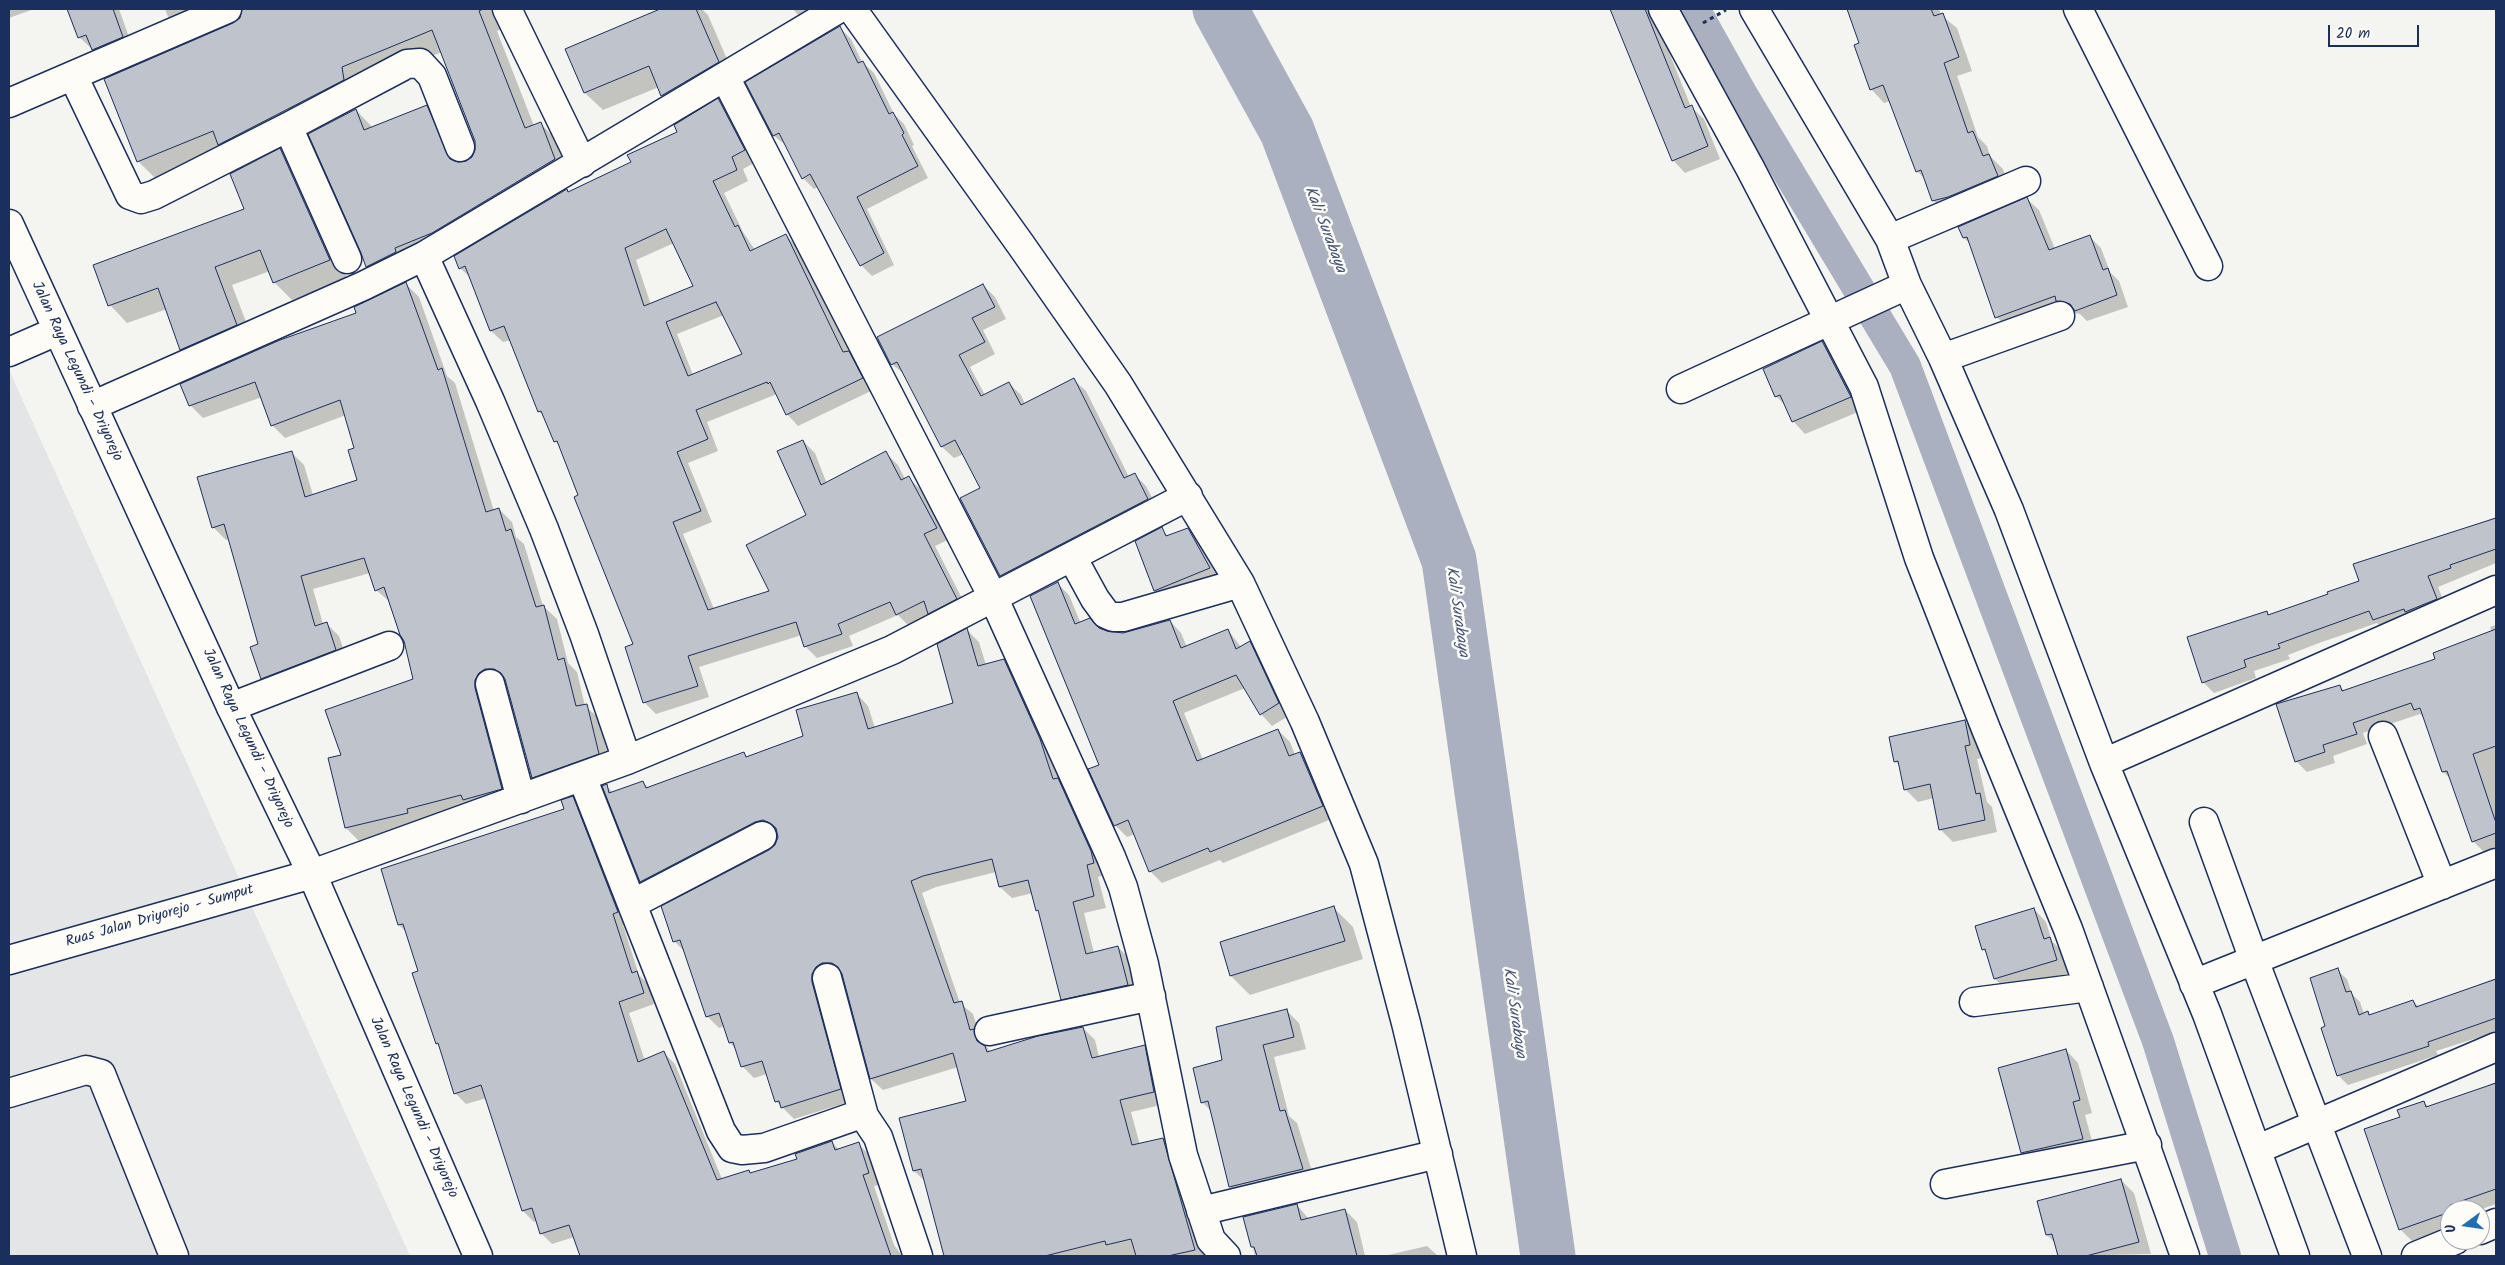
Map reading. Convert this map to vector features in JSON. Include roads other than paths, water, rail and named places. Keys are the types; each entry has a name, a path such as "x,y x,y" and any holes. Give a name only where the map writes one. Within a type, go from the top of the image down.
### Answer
{"street":[{"path":"9,103 227,9"},
{"path":"507,9 582,162"},
{"path":"92,406 363,286 424,256 838,9"},
{"path":"852,9 1095,351 1188,496 1240,583 1305,722 1364,864 1406,1023 1462,1256"},
{"path":"1662,9 1836,319 1864,386 1920,558 1986,729 2068,929 2147,1145 2185,1256"},
{"path":"1754,9 1890,239 1899,289 1943,358 2009,510 2104,763 2194,984 2258,1149 2294,1256"},
{"path":"2078,9 2208,266"},
{"path":"73,76 130,194 141,200 288,127 407,64 420,63 432,76 460,147"},
{"path":"725,77 994,599 1111,857 1123,886 1151,996 1182,1155 1211,1240 1226,1256"},
{"path":"288,127 347,259"},
{"path":"1890,239 2026,182"},
{"name":"Jalan Raya Legundi - Driyorejo","path":"9,224 231,707 312,874 478,1256"},
{"path":"424,256 490,401 544,529 584,634 627,760"},
{"path":"1681,389 1899,289"},
{"path":"1943,358 2060,316"},
{"path":"9,352 57,331"},
{"name":"Ruas Jalan Driyorejo - Sumput","path":"9,960 312,874 627,760 892,650 994,599 1188,496"},
{"path":"1072,558 1106,614 1113,617 1123,617 1240,583"},
{"path":"2104,763 2496,590"},
{"path":"231,707 388,646"},
{"path":"490,684 521,799"},
{"path":"2383,736 2442,885"},
{"path":"582,776 721,1130 732,1148 742,1150 764,1148 858,1115 864,1116"},
{"path":"2204,822 2254,960 2367,1256"},
{"path":"632,904 762,836"},
{"path":"2194,984 2496,863"},
{"path":"827,978 864,1116 878,1137 918,1256"},
{"path":"1974,1002 2089,987"},
{"path":"989,1031 1151,996"},
{"path":"2258,1149 2496,1047"},
{"path":"9,1093 86,1070 101,1074 174,1256"},
{"path":"1945,1184 2147,1145"},
{"path":"1200,1211 1438,1154"},
{"path":"2416,1256 2440,1246"}],"waterway":[{"name":"Kali Surabaya","path":"1220,9 1287,131 1449,560 1548,1256"},
{"path":"1694,9 1742,95 1905,366 2158,1041 2225,1256"}]}
